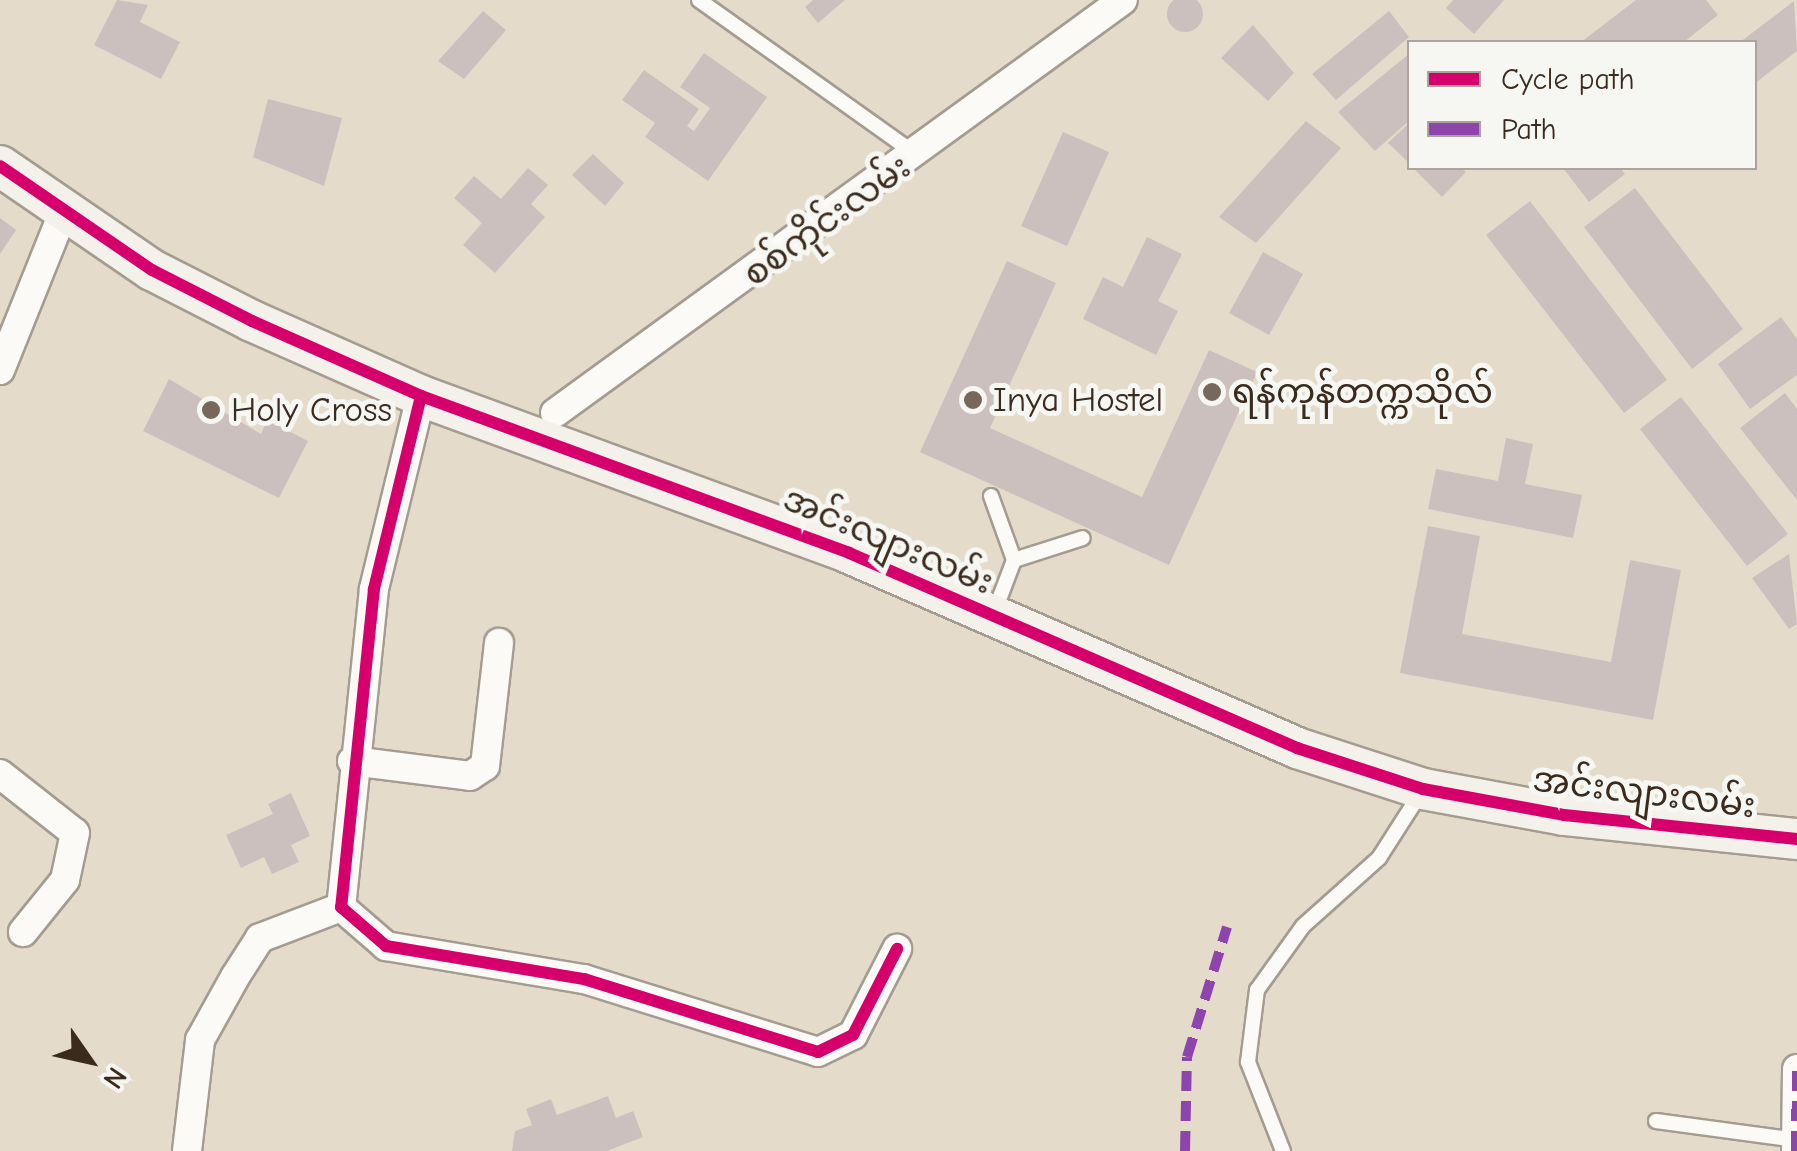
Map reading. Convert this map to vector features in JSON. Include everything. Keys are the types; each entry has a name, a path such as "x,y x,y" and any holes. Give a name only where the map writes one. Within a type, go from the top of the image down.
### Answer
{"main road":[{"name":"အင်းလျားလမ်း","path":"0,166 152,270 421,396 540,424 1297,748 1423,789 1730,839 1797,839"}],"street":[{"name":"စစ်ကိုင်းလမ်း","path":"540,424 918,156 1123,0"},
{"path":"0,370 64,210"},
{"path":"341,907 352,761 374,589 421,396"},
{"path":"352,761 470,776 486,766 499,642"},
{"path":"0,774 75,833 64,880 23,932"},
{"path":"341,907 386,946 584,979 818,1052 853,1035 897,948"},
{"path":"186,1151 200,1040 235,977 260,938 341,907"},
{"path":"1796,1151 1797,1069"}],"lane":[{"path":"699,0 918,156"},
{"path":"991,496 1014,560 992,618"},
{"path":"1014,560 1083,538"},
{"path":"1283,1151 1248,1062 1257,990 1304,926 1379,858 1423,789"},
{"path":"1656,1121 1797,1140"}],"building":[{"path":"1175,-1 1195,-1 1202,7 1202,21 1192,31 1178,31 1168,21 1168,7"},
{"path":"117,0 148,5 140,22 180,42 161,79 94,45"},
{"path":"813,0 845,0 818,23 805,7"},
{"path":"1453,0 1504,0 1474,34 1446,8"},
{"path":"1636,0 1706,0 1718,15 1687,40 1584,40"},
{"path":"1794,1 1797,51 1757,82 1757,40 1743,40"},
{"path":"483,11 506,30 464,79 438,61"},
{"path":"1389,11 1409,37 1336,100 1312,74"},
{"path":"1253,25 1294,73 1268,101 1221,58"},
{"path":"704,53 767,97 708,181 645,137 655,123 622,100 644,70 699,109 687,126 694,131 710,108 680,87"},
{"path":"1407,55 1407,123 1375,151 1338,112"},
{"path":"268,99 342,118 324,186 253,157"},
{"path":"1306,121 1341,148 1256,243 1219,217"},
{"path":"1407,125 1407,161 1388,143"},
{"path":"1063,132 1109,152 1067,246 1021,226"},
{"path":"593,154 624,183 605,206 572,175"},
{"path":"528,168 548,185 531,204 545,217 495,273 463,245 482,223 454,198 474,176 501,199"},
{"path":"1415,170 1466,172 1442,197"},
{"path":"1565,170 1622,170 1625,174 1589,202"},
{"path":"1635,188 1743,329 1692,369 1584,227"},
{"path":"1530,201 1667,380 1624,413 1486,235"},
{"path":"0,218 16,230 0,254"},
{"path":"1147,237 1182,254 1158,301 1178,311 1156,355 1083,319 1103,277 1123,287"},
{"path":"1263,252 1303,274 1269,335 1229,313"},
{"name":"Inya Hostel","path":"1007,261 1056,283 990,428 1142,497 1209,350 1257,372 1169,565 920,452"},
{"path":"1781,317 1797,339 1797,375 1750,409 1718,364"},
{"path":"169,379 261,434 267,420 308,441 279,498 143,431"},
{"path":"1785,393 1797,409 1797,500 1740,428"},
{"path":"1681,397 1788,534 1747,566 1640,429"},
{"path":"1506,438 1533,444 1525,484 1582,495 1573,538 1428,509 1436,469 1498,481"},
{"path":"1428,526 1480,536 1462,634 1611,662 1630,560 1681,570 1653,720 1400,673"},
{"path":"1789,554 1797,624 1789,629 1752,578"},
{"path":"291,793 310,836 291,845 299,862 272,874 264,857 241,868 226,835 273,814 268,804"},
{"path":"608,1096 616,1118 633,1111 643,1137 607,1151 512,1151 515,1131 532,1125 526,1109 551,1099 557,1115"}],"marked path":[{"path":"1185,1151 1187,1057 1227,927"},
{"path":"1796,1151 1797,1069"}],"cycle path":[{"path":"0,166 152,270 252,321 421,396 849,553 1297,748 1423,789 1564,815 1797,839"},
{"path":"421,396 374,589 341,907 386,946 584,979 818,1052 853,1035 897,949"}],"place":[{"name":"ရန်ကုန်တက္ကသိုလ်","path":"1212,392"},
{"name":"Inya Hostel","path":"973,400"},
{"name":"Holy Cross","path":"211,410"}]}
